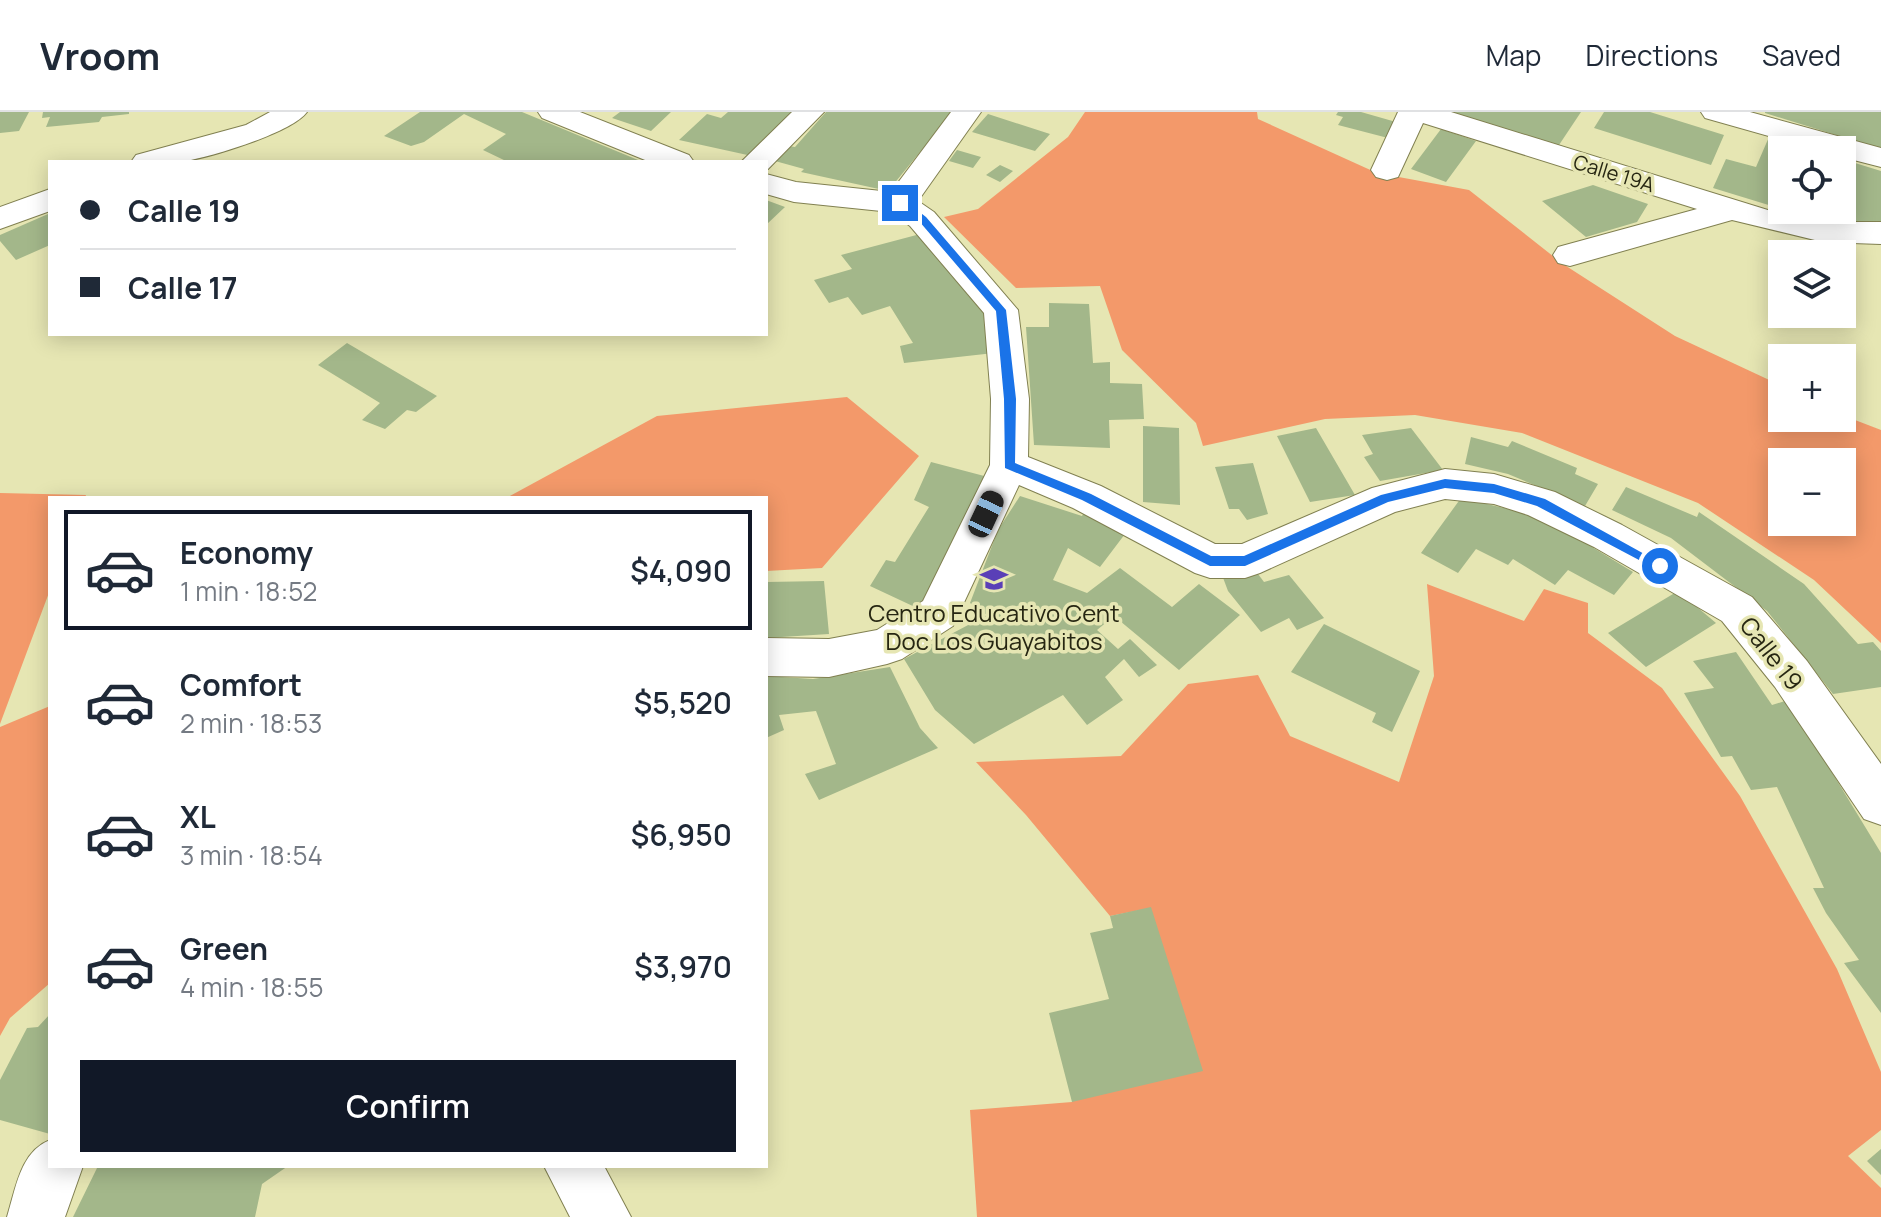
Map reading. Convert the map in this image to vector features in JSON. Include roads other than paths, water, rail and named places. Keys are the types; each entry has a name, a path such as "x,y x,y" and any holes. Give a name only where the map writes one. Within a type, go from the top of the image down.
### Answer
{"street":[{"path":"154,160 257,131 292,112"},
{"path":"553,112 673,160"},
{"path":"759,160 809,112"},
{"path":"900,203 966,112"},
{"path":"1387,170 1413,112"},
{"name":"Calle 19A","path":"1420,112 1731,210 1809,229 1864,235 1881,233"},
{"path":"1716,112 1881,158"},
{"path":"768,185 794,192 900,203 922,219 1001,310 1010,399 1009,465 938,613 887,646 829,658 768,657"},
{"path":"0,219 48,200"},
{"path":"1570,255 1731,210"},
{"name":"Calle 19","path":"1009,465 1087,497 1210,561 1245,561 1400,495 1445,484 1494,489 1541,503 1608,536 1737,609 1791,674 1881,803"},
{"path":"36,1217 47,1178 54,1168"},
{"path":"573,1168 602,1217"}],"place":[{"name":"Centro Educativo Cent Doc Los Guayabitos","path":"994,579"}]}
